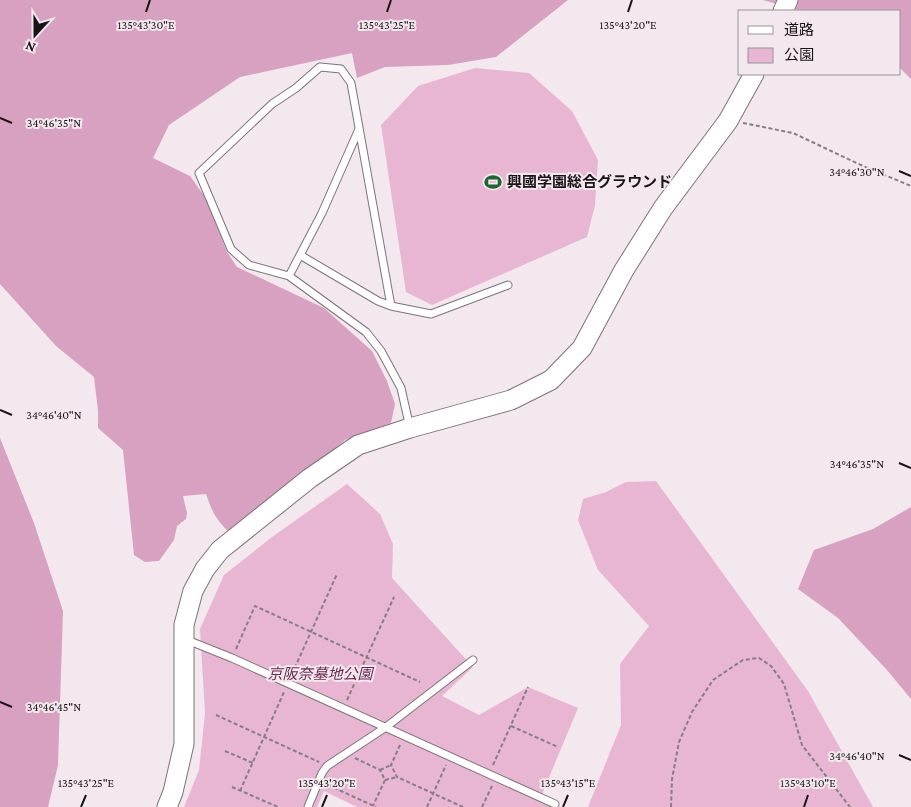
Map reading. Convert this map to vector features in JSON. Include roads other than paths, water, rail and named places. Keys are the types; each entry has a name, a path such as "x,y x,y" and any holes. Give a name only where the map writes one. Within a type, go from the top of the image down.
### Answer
{"street":[{"path":"167,807 173,792 184,744 184,625 194,591 205,569 220,550 310,478 358,445 410,428 511,400 551,380 582,348 624,270 662,208 728,121 753,75"}],"lane":[{"path":"391,306 351,83 341,70 320,67 296,88 272,104 199,173 231,248 249,265 289,276 366,332 381,351 401,388 410,428"},
{"path":"289,276 322,213 359,129"},
{"path":"300,255 378,301 391,306 431,314 508,285"},
{"path":"184,639 232,658 555,804"},
{"path":"308,807 327,766 386,728 474,660"}],"place":[{"name":"興國学園総合グラウンド","path":"493,182"}],"park label":[{"name":"京阪奈墓地公園","path":"320,674"}]}
